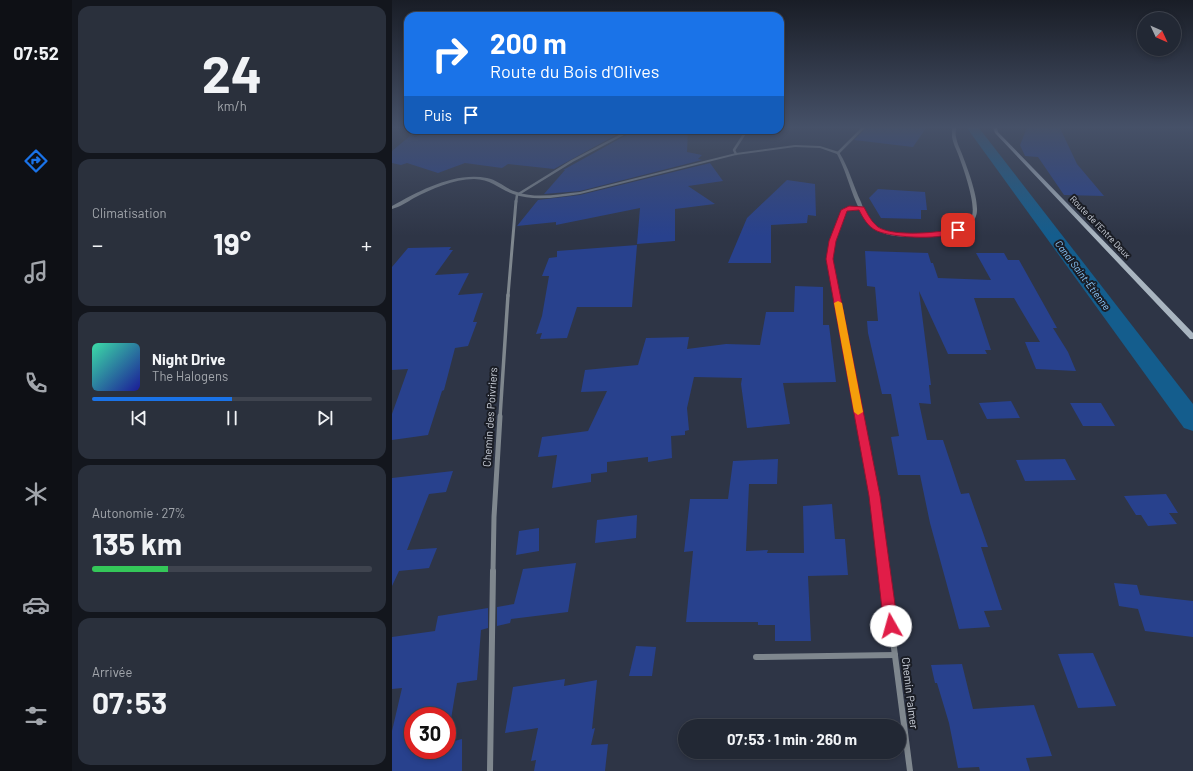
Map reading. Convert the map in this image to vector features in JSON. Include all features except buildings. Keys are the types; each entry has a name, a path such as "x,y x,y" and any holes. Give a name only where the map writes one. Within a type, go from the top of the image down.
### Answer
{"main road":[{"name":"Route de l'Entre Deux","path":"1027,164 1193,337"}],"street":[{"path":"517,195 567,164"},
{"path":"392,208 439,186 469,179 486,179 500,184 517,195 541,196 580,193 696,164"},
{"path":"845,164 866,219 877,229 892,234 943,234 958,230 970,224 974,218 974,198 963,164"},
{"name":"Chemin des Poivriers","path":"490,771 494,517 510,254 517,195"},
{"name":"Chemin Palmer","path":"862,208 844,210 833,241 830,259 874,496 910,771"},
{"path":"756,657 895,655"}],"waterway":[{"name":"Canal Saint-Étienne","path":"1000,164 1193,422"}],"slow traffic":[{"path":"838,303 858,412"}],"route":[{"path":"891,626 874,496 830,259 833,241 844,210 849,208 862,208 866,219 877,229 892,234 943,234 958,230"}]}
